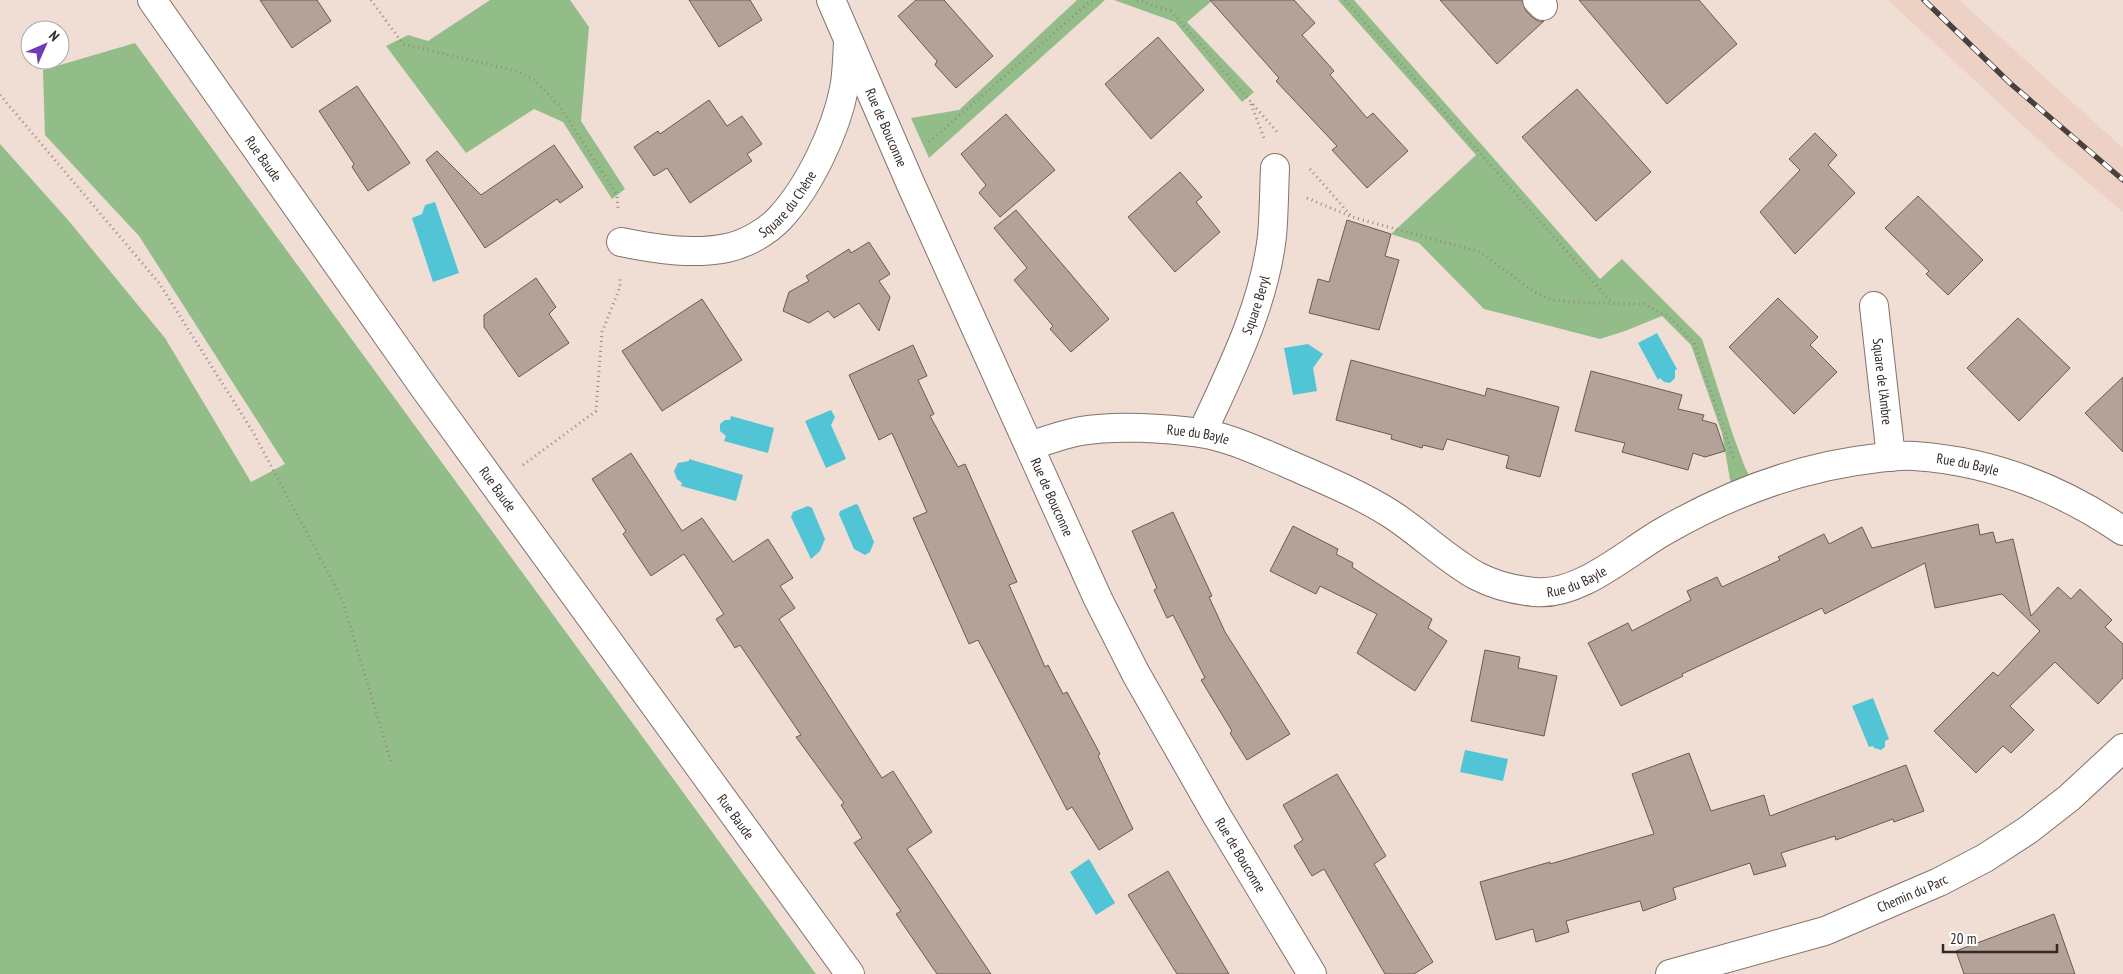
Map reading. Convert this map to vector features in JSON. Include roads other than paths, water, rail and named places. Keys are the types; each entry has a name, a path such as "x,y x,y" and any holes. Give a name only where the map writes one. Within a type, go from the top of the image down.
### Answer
{"street":[{"name":"Rue Baude","path":"152,0 425,389 850,974"},
{"name":"Rue de Bouconne","path":"831,0 902,165 1098,599 1136,674 1216,816 1312,974"},
{"name":"Square du Chêne","path":"621,242 651,249 700,251 729,247 760,234 780,218 799,192 831,131 844,88 848,36"},
{"name":"Square Beryl","path":"1202,433 1244,341 1261,286 1272,237 1275,168"},
{"name":"Square de l'Ambre","path":"1874,306 1891,457"},
{"name":"Rue du Bayle","path":"1030,446 1083,430 1125,429 1202,433 1254,449 1326,480 1388,512 1420,533 1477,576 1510,588 1538,593 1569,588 1596,575 1666,530 1745,490 1801,472 1853,461 1911,456 1962,462 2023,477 2096,513 2123,531"},
{"name":"Chemin du Parc","path":"1670,974 1825,931 1939,882 1985,858 2028,830 2069,798 2123,748"}],"water":[{"path":"435,202 459,273 433,282 412,218 422,214 425,205"},
{"path":"1657,333 1677,369 1675,370 1675,378 1670,383 1664,382 1660,378 1658,380 1638,343"},
{"path":"1308,344 1323,354 1313,368 1317,391 1293,395 1284,348"},
{"path":"831,410 835,417 831,425 846,459 826,468 805,421"},
{"path":"731,416 774,428 768,453 724,441 726,436 720,431 720,424 725,420 730,420"},
{"path":"689,459 743,475 736,501 681,486 682,483 677,479 674,471 678,463 689,461"},
{"path":"856,504 874,542 870,552 865,555 854,549 839,514 840,511"},
{"path":"808,506 812,508 825,539 820,551 811,559 791,517 793,512"},
{"path":"1873,698 1889,739 1885,741 1885,747 1881,750 1873,746 1869,747 1852,706"},
{"path":"1465,750 1508,759 1503,781 1460,772"},
{"path":"1089,859 1115,903 1096,915 1070,872"}],"railway":[{"path":"1924,0 2011,84 2123,180"}]}
